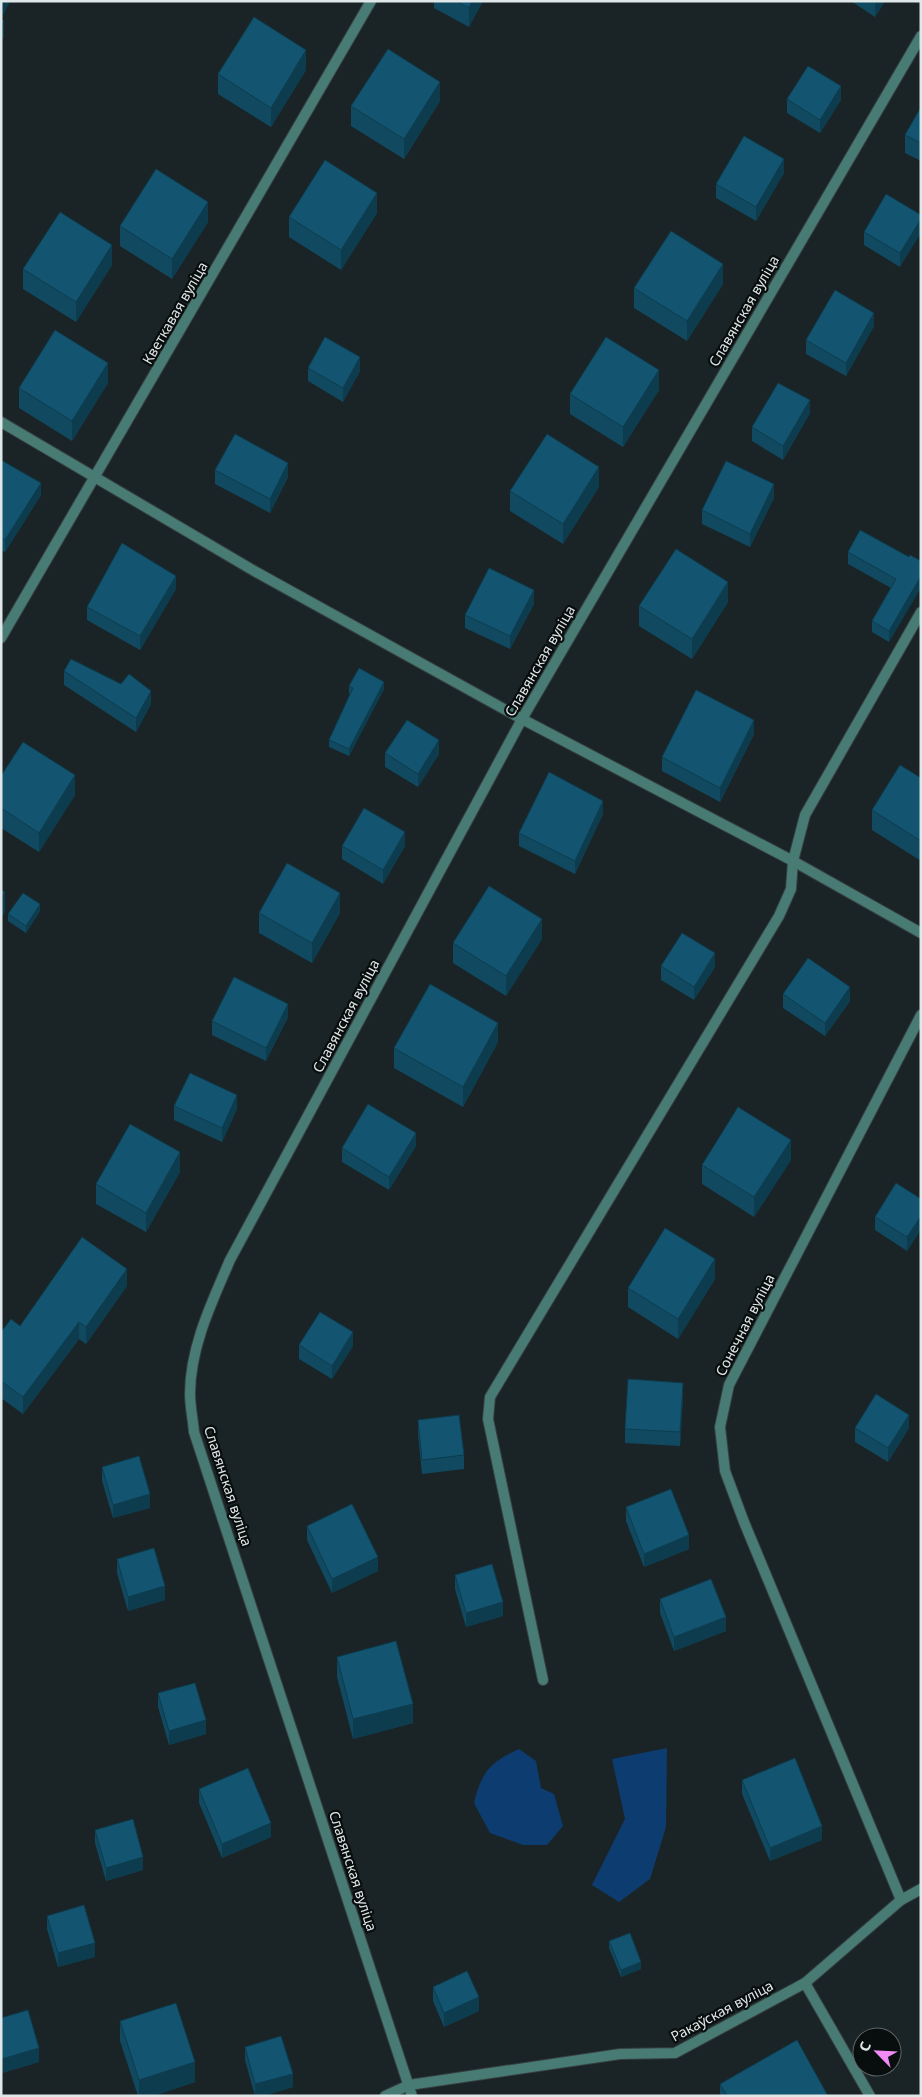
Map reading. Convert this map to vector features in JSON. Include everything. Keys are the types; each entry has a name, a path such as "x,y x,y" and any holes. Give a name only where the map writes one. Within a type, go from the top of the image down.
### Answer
{"street":[{"name":"Кветкавая вуліца","path":"1,638 371,1"},
{"name":"Славянская вуліца","path":"412,2096 194,1432 190,1394 193,1362 208,1312 230,1260 522,719 921,36"},
{"path":"1,422 256,572 522,719 793,861 921,933"},
{"path":"543,1680 488,1419 490,1396 779,916 791,889 793,861 806,815 921,612"},
{"name":"Сонечная вуліца","path":"902,1900 744,1522 725,1472 720,1427 729,1384 921,1015"},
{"name":"Ракаўская вуліца","path":"385,2096 409,2085 620,2054 675,2053 805,1983 902,1900 921,1889"},
{"path":"805,1983 870,2096"}],"water":[{"path":"667,1748 666,1827 650,1879 619,1902 592,1885 625,1819 612,1759"},
{"path":"519,1749 536,1761 541,1788 554,1794 563,1826 547,1845 523,1845 490,1833 474,1803 480,1784 488,1770 501,1759"}],"building":[{"path":"456,1 472,1 469,8"},
{"path":"254,17 306,50 271,108 218,74"},
{"path":"388,49 440,82 404,139 351,106"},
{"path":"808,66 841,86 820,120 787,99"},
{"path":"921,107 921,143 905,135"},
{"path":"744,136 784,159 756,207 716,184"},
{"path":"325,160 377,193 341,250 289,217"},
{"path":"156,169 208,202 172,259 120,226"},
{"path":"886,194 921,215 921,219 900,253 864,232"},
{"path":"60,212 112,245 76,302 23,269"},
{"path":"671,231 723,264 687,321 634,288"},
{"path":"835,290 874,313 846,363 806,340"},
{"path":"55,330 108,363 72,421 19,388"},
{"path":"325,337 360,357 343,388 308,368"},
{"path":"606,337 659,370 623,427 570,394"},
{"path":"778,383 810,400 783,446 752,427"},
{"path":"235,434 288,463 270,499 215,470"},
{"path":"547,434 599,467 563,524 510,491"},
{"path":"1,460 41,483 5,540 1,538"},
{"path":"726,461 774,484 750,534 702,510"},
{"path":"860,530 909,557 910,555 921,561 921,576 889,631 872,621 896,579 848,552"},
{"path":"122,543 176,576 140,636 87,607"},
{"path":"676,549 728,582 692,639 639,606"},
{"path":"489,568 534,590 510,636 465,615"},
{"path":"71,659 121,684 129,674 151,691 136,718 64,671"},
{"path":"359,668 384,682 349,749 329,740 353,688 349,686"},
{"path":"696,690 754,720 720,788 662,757"},
{"path":"407,720 439,740 418,774 385,753"},
{"path":"23,742 75,775 39,833 1,808 1,776"},
{"path":"900,765 921,778 921,841 872,810"},
{"path":"549,772 603,801 575,861 519,833"},
{"path":"364,808 405,832 383,870 342,846"},
{"path":"287,863 340,893 312,943 259,913"},
{"path":"489,886 542,919 506,976 453,943"},
{"path":"1,890 5,892 1,898"},
{"path":"23,893 40,904 26,926 8,914"},
{"path":"682,933 715,953 694,987 661,966"},
{"path":"808,958 850,987 825,1023 783,994"},
{"path":"234,977 288,1004 266,1048 212,1021"},
{"path":"430,984 498,1023 463,1087 394,1048"},
{"path":"190,1073 237,1095 222,1128 174,1106"},
{"path":"368,1104 416,1133 389,1177 342,1148"},
{"path":"738,1107 791,1140 754,1197 702,1165"},
{"path":"130,1124 180,1152 146,1213 96,1184"},
{"path":"896,1183 921,1199 921,1216 907,1237 875,1217"},
{"path":"665,1228 715,1259 678,1319 628,1288"},
{"path":"82,1237 127,1269 86,1327 79,1322 23,1397 1,1381 1,1332 11,1319 20,1326"},
{"path":"320,1312 353,1332 332,1366 299,1345"},
{"path":"628,1379 683,1383 680,1432 625,1429"},
{"path":"876,1394 909,1415 888,1448 855,1428"},
{"path":"459,1415 464,1455 422,1460 418,1420"},
{"path":"139,1456 150,1494 113,1505 102,1467"},
{"path":"671,1489 689,1535 644,1554 626,1507"},
{"path":"352,1504 378,1557 332,1579 307,1526"},
{"path":"154,1548 165,1586 128,1597 117,1559"},
{"path":"492,1564 503,1602 466,1613 455,1575"},
{"path":"711,1579 726,1617 674,1637 660,1599"},
{"path":"396,1641 413,1704 353,1719 337,1657"},
{"path":"195,1683 206,1720 169,1731 158,1693"},
{"path":"795,1758 822,1826 770,1848 742,1780"},
{"path":"248,1768 271,1823 222,1844 199,1789"},
{"path":"133,1819 143,1857 106,1868 95,1830"},
{"path":"84,1905 95,1943 58,1953 47,1916"},
{"path":"630,1933 641,1962 621,1970 609,1941"},
{"path":"467,1971 479,1997 444,2013 433,1987"},
{"path":"176,2003 195,2062 139,2080 120,2021"},
{"path":"28,2010 39,2048 2,2059 1,2018"},
{"path":"281,2036 293,2074 255,2084 245,2047"},
{"path":"797,2040 828,2096 727,2096 720,2084"}]}
